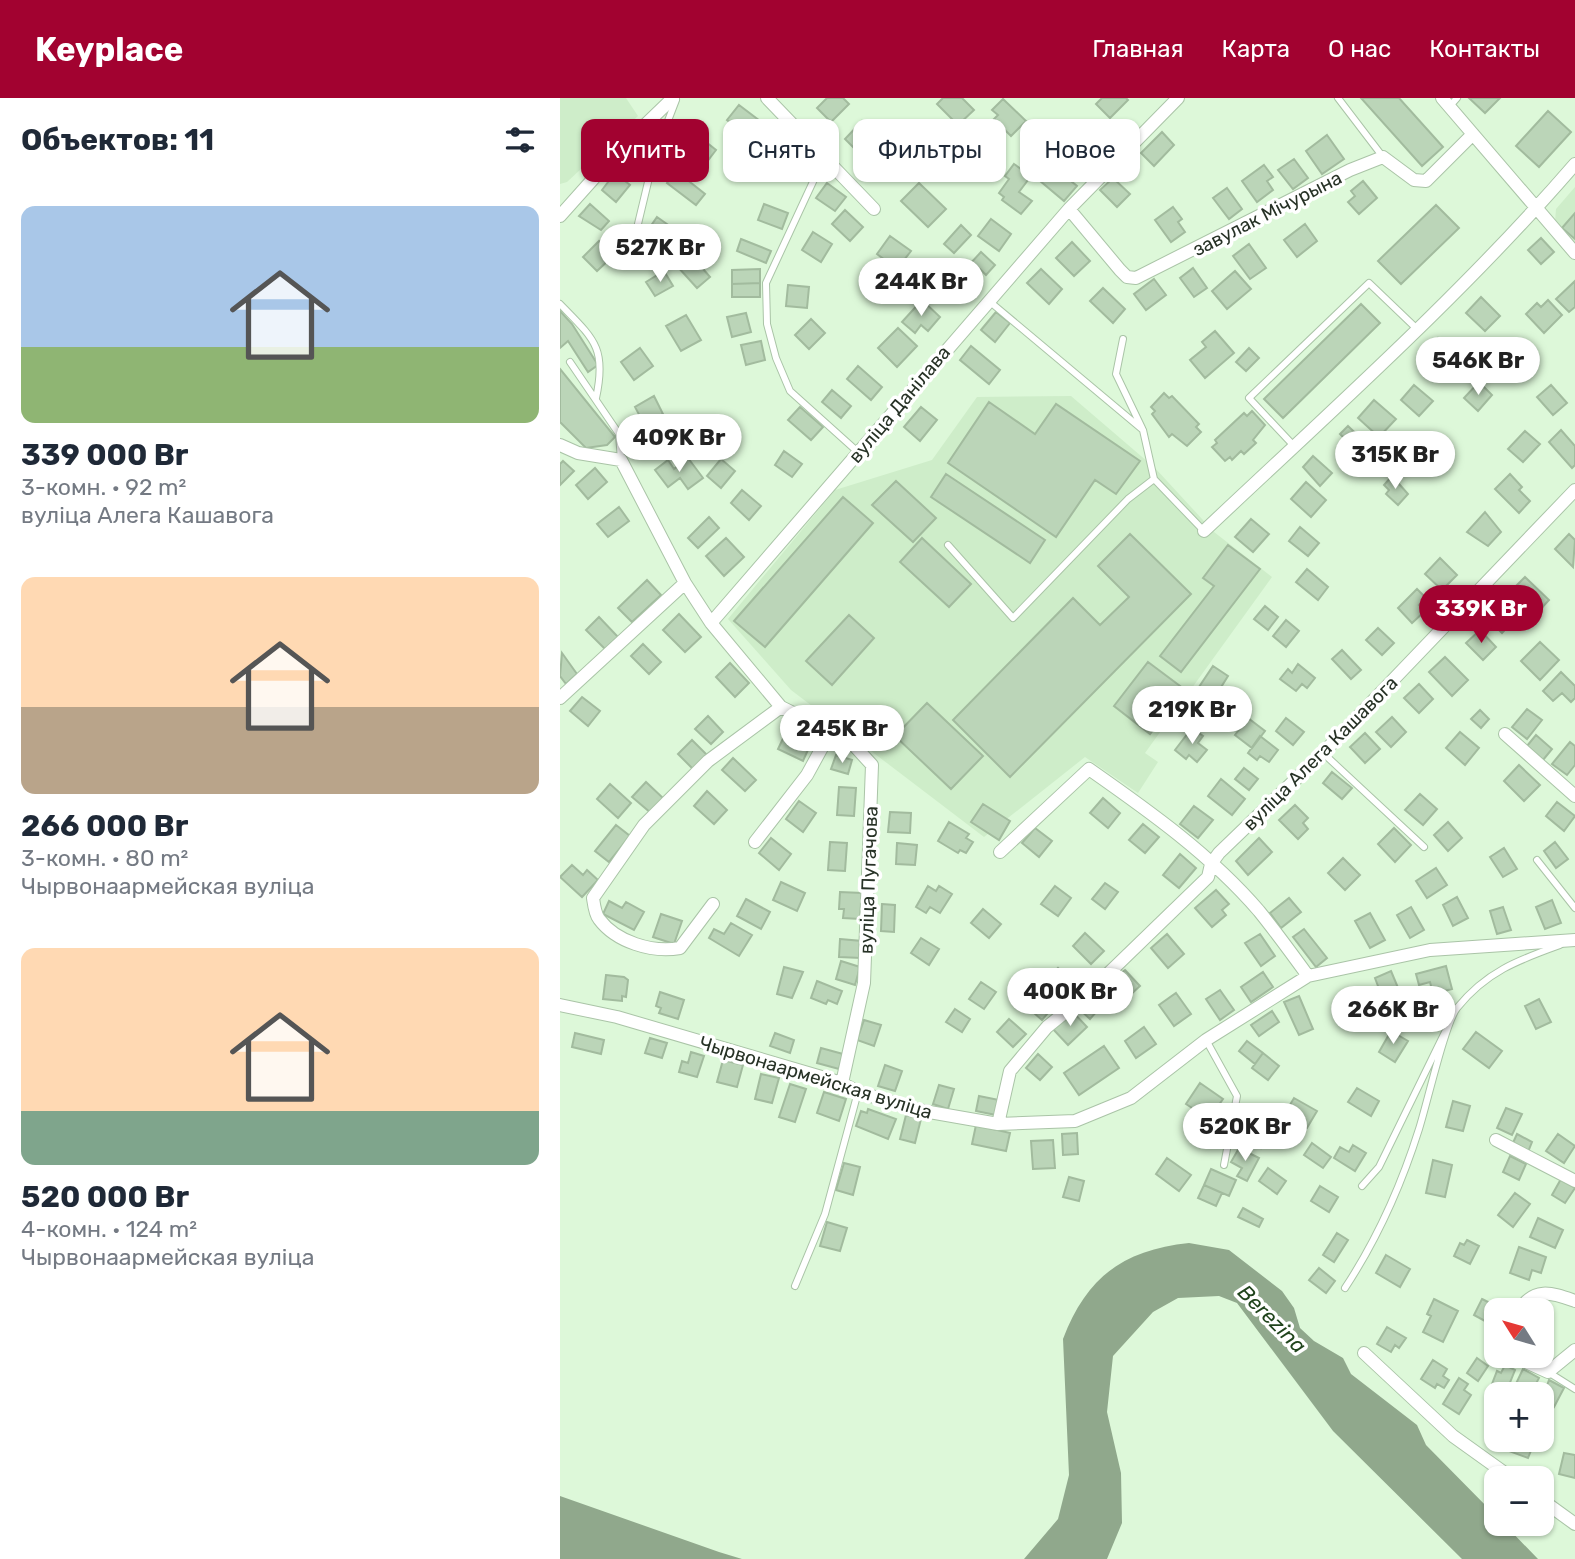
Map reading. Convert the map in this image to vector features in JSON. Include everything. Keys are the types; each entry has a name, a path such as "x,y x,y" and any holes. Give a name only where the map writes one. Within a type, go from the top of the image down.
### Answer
{"street":[{"path":"560,216 620,150 675,98"},
{"path":"767,98 787,119"},
{"name":"вуліца Данілава","path":"711,623 988,300 1069,209 1178,98"},
{"path":"1449,101 1535,210 1575,253"},
{"path":"1382,157 1414,180 1426,181 1473,134"},
{"name":"завулак Мічурына","path":"1069,209 1120,270 1127,277 1136,278 1350,170 1382,157"},
{"path":"1204,531 1416,328 1535,210 1575,164"},
{"path":"839,173 874,209"},
{"path":"560,445 578,453 621,460"},
{"name":"вуліца Пугачова","path":"621,460 685,583 711,623 781,707 849,741 872,765 864,983 842,1083"},
{"name":"вуліца Алега Кашавога","path":"998,1124 1010,1072 1047,1027 1084,997 1209,877 1211,864 1323,753 1575,490"},
{"path":"560,697 685,583"},
{"path":"713,904 680,948 664,951 617,936 597,918 593,898 653,816 708,761 781,707"},
{"path":"755,842 807,775 830,733"},
{"path":"1505,734 1575,796"},
{"path":"1000,852 1089,769 1150,811 1211,864 1258,910 1308,976"},
{"name":"Чырвонаармейская вуліца","path":"560,1005 617,1017 842,1083 858,1092 918,1110 998,1124 1075,1121 1131,1098 1206,1040 1308,976 1430,950 1575,940"},
{"path":"1496,1140 1575,1181"},
{"path":"1531,1298 1548,1291 1575,1301"},
{"path":"1539,1368 1548,1372 1575,1350"},
{"path":"1364,1353 1453,1436 1495,1466"},
{"path":"1554,1509 1575,1524"}],"lane":[{"path":"637,228 654,157 675,98"},
{"path":"1338,98 1382,157"},
{"path":"813,182 766,283 767,324 776,358 790,391 859,453"},
{"path":"1294,446 1249,398 1369,283 1416,328"},
{"path":"988,300 1143,430"},
{"path":"560,304 586,330 597,349 603,368 596,398"},
{"path":"1123,339 1116,374 1143,430 1154,479 1204,531"},
{"path":"570,362 619,434 621,460"},
{"path":"948,545 1013,618 1128,499 1154,479"},
{"path":"1323,753 1424,847"},
{"path":"1537,860 1575,908"},
{"path":"1362,1186 1379,1167 1455,1011 1469,994 1509,963 1575,940"},
{"path":"1345,1288 1392,1197 1418,1132 1455,1011"},
{"path":"1206,1040 1237,1096 1224,1165"},
{"path":"795,1286 825,1214 858,1092"},
{"path":"1548,1372 1575,1389"}],"shaded area":[{"path":"560,98 626,98 638,116 635,119 581,119 581,169 567,182 560,184"},
{"path":"1575,187 1575,244 1555,222 1556,209"},
{"path":"1071,396 1155,468 1214,532 1272,577 1145,753 1158,762 1138,793 1085,757 984,837 791,690 728,619 835,490 932,460 977,397"}],"water":[{"name":"Berezina","path":"1189,1243 1229,1250 1282,1291 1294,1308 1300,1328 1314,1341 1343,1358 1351,1374 1417,1425 1426,1445 1484,1504 1484,1536 1516,1536 1538,1559 1462,1559 1333,1431 1237,1303 1219,1296 1178,1298 1153,1312 1113,1356 1107,1412 1121,1473 1122,1523 1107,1559 1024,1559 1058,1519 1069,1475 1063,1339 1073,1317 1096,1283 1111,1270 1145,1252"},
{"path":"560,1496 719,1552 742,1559 560,1559"}],"building":[{"path":"827,98 843,98 849,104 834,119 828,119 817,108"},
{"path":"943,98 962,98 974,110 964,119 952,119 937,104"},
{"path":"1102,98 1128,100 1110,118 1096,104"},
{"path":"1361,98 1399,98 1443,147 1422,166"},
{"path":"1469,98 1500,98 1485,113"},
{"path":"1003,99 1024,119 1020,119 1020,127 1011,136 1006,131 1006,119 994,119 998,115 992,110"},
{"path":"739,105 757,119 728,119"},
{"path":"1548,111 1571,132 1539,167 1516,146"},
{"path":"853,131 853,147 845,139"},
{"path":"1162,132 1174,145 1154,166 1141,153"},
{"path":"1327,135 1344,159 1322,174 1306,151"},
{"path":"709,144 716,150 709,159"},
{"path":"1294,159 1308,178 1293,189 1278,170"},
{"path":"1014,164 1020,168 1020,182 1026,182 1019,192 1032,201 1021,214 1002,200 1004,197 999,193 1009,179 1006,175"},
{"path":"1264,165 1273,177 1267,181 1273,190 1257,202 1242,181"},
{"path":"1363,181 1377,198 1359,214 1348,202 1355,196 1351,191"},
{"path":"608,182 626,182 630,185 616,202 602,190"},
{"path":"690,182 705,194 696,205 667,183"},
{"path":"1041,182 1072,182 1077,186 1064,201"},
{"path":"1109,182 1117,182 1130,194 1117,207 1100,190"},
{"path":"827,183 846,197 835,211 816,198"},
{"path":"919,183 946,209 928,227 901,201"},
{"path":"1227,188 1242,209 1229,219 1213,198"},
{"path":"590,204 609,221 601,230 579,216"},
{"path":"764,204 788,213 782,229 758,220"},
{"path":"1436,205 1459,228 1401,284 1378,261"},
{"path":"1173,207 1182,219 1178,222 1185,232 1171,242 1155,220"},
{"path":"845,210 863,227 850,241 832,224"},
{"path":"1575,213 1575,239 1562,228"},
{"path":"657,217 681,234 670,250 646,233"},
{"path":"991,219 1011,234 999,251 978,236"},
{"path":"1305,224 1317,241 1297,257 1284,240"},
{"path":"961,225 971,235 954,253 944,244"},
{"path":"813,232 832,244 821,262 802,250"},
{"path":"890,236 911,251 897,269 877,254"},
{"path":"1541,238 1554,252 1541,264 1528,250"},
{"path":"741,239 771,251 766,263 737,251"},
{"path":"599,241 613,256 597,271 583,257"},
{"path":"1072,242 1090,261 1074,276 1056,258"},
{"path":"1249,244 1266,268 1250,279 1233,256"},
{"path":"981,252 995,265 986,275 980,269 977,273 969,265"},
{"path":"690,254 710,277 697,288 677,266"},
{"path":"934,264 948,277 931,294 918,282"},
{"path":"1193,268 1207,288 1194,297 1180,278"},
{"path":"760,269 760,283 732,284 732,270"},
{"path":"1041,269 1062,289 1049,304 1027,283"},
{"path":"664,271 673,286 655,296 646,282"},
{"path":"1235,271 1251,289 1227,309 1212,291"},
{"path":"1154,279 1166,295 1146,310 1134,294"},
{"path":"1575,281 1575,307 1569,312 1556,299"},
{"path":"760,283 760,297 732,297 732,284"},
{"path":"788,285 809,287 807,308 786,306"},
{"path":"1103,288 1125,309 1113,323 1090,301"},
{"path":"1481,297 1500,316 1485,331 1466,313"},
{"path":"922,300 940,317 928,331 921,325 915,333 902,322"},
{"path":"1548,300 1562,315 1544,333 1526,314 1537,303 1541,307"},
{"path":"1361,304 1380,323 1283,418 1264,399"},
{"path":"560,311 572,324 598,365 588,372 568,341 560,348"},
{"path":"996,312 1010,323 995,342 981,330"},
{"path":"746,313 751,332 732,337 727,317"},
{"path":"686,315 701,340 681,351 666,326"},
{"path":"811,319 825,333 809,349 795,335"},
{"path":"898,328 917,346 897,367 878,348"},
{"path":"1215,331 1234,353 1205,378 1190,360 1206,347 1202,342"},
{"path":"1438,338 1444,344 1449,339 1461,349 1444,368 1426,351"},
{"path":"761,341 765,360 746,365 741,345"},
{"path":"1523,345 1538,361 1518,380 1499,359 1510,349 1514,353"},
{"path":"971,346 1000,370 989,384 960,360"},
{"path":"640,348 653,366 634,380 621,362"},
{"path":"1249,348 1259,358 1246,371 1236,362"},
{"path":"858,366 882,387 871,400 847,379"},
{"path":"560,369 615,437 607,445 586,448 560,422"},
{"path":"1479,382 1492,395 1478,411 1464,398"},
{"path":"1414,385 1433,401 1419,416 1401,400"},
{"path":"1551,385 1567,403 1553,415 1537,397"},
{"path":"832,390 851,406 841,418 822,402"},
{"path":"1164,393 1169,398 1172,396 1199,424 1196,427 1201,432 1187,446 1172,434 1169,437 1152,414 1155,411 1151,407"},
{"path":"654,396 663,414 644,424 635,407"},
{"path":"1374,400 1396,419 1379,437 1358,418"},
{"path":"989,402 1035,434 1056,404 1140,461 1116,494 1095,480 1056,537 948,463"},
{"path":"800,407 823,427 811,440 788,420"},
{"path":"921,407 937,420 920,441 904,427"},
{"path":"1252,411 1265,425 1253,440 1256,443 1244,454 1241,451 1232,460 1230,457 1225,461 1212,447 1217,443 1215,440 1244,413 1247,416"},
{"path":"1348,426 1368,445 1357,456 1342,441 1344,438 1340,434"},
{"path":"1561,430 1575,446 1575,465 1572,468 1549,442"},
{"path":"1525,431 1540,444 1523,462 1508,449"},
{"path":"784,451 802,464 792,477 775,465"},
{"path":"1313,456 1332,473 1320,486 1303,467"},
{"path":"688,458 703,478 688,489 680,478 668,487 655,470 668,460 674,469"},
{"path":"721,459 735,471 721,488 707,476"},
{"path":"563,461 574,471 560,485 560,464"},
{"path":"595,468 607,482 588,499 576,485"},
{"path":"946,474 1045,540 1030,563 931,497"},
{"path":"1510,474 1522,487 1519,490 1530,501 1519,513 1495,489"},
{"path":"1392,476 1408,494 1398,505 1386,494 1389,490 1384,485"},
{"path":"896,481 936,518 913,542 872,505"},
{"path":"1306,482 1326,500 1311,517 1291,499"},
{"path":"742,490 761,506 749,520 731,503"},
{"path":"843,497 873,523 765,647 734,621"},
{"path":"619,507 629,521 608,537 597,524"},
{"path":"1485,512 1501,532 1488,546 1467,532"},
{"path":"709,517 719,528 698,548 688,538"},
{"path":"1251,519 1269,534 1253,552 1235,537"},
{"path":"1300,527 1319,543 1308,556 1289,541"},
{"path":"1130,534 1191,594 1010,777 953,720 1073,598 1100,625 1129,597 1098,566"},
{"path":"1569,534 1575,540 1573,567 1555,549"},
{"path":"726,538 744,557 724,576 706,556"},
{"path":"922,538 971,584 949,607 900,562"},
{"path":"1228,545 1260,569 1181,672 1160,656 1214,586 1203,578"},
{"path":"1440,558 1457,575 1442,590 1425,574"},
{"path":"1307,569 1328,587 1318,600 1296,582"},
{"path":"1525,577 1549,600 1537,613 1513,589"},
{"path":"647,580 661,595 632,622 618,608"},
{"path":"1417,589 1426,598 1419,605 1425,611 1412,623 1398,608"},
{"path":"1495,603 1513,621 1502,633 1484,615"},
{"path":"1265,606 1278,617 1268,630 1254,619"},
{"path":"679,614 701,637 685,652 663,630"},
{"path":"849,615 874,638 832,685 806,661"},
{"path":"599,617 618,637 606,650 586,630"},
{"path":"1286,620 1299,631 1286,647 1273,636"},
{"path":"1378,628 1394,643 1382,655 1366,640"},
{"path":"1480,630 1496,647 1483,660 1466,643"},
{"path":"1540,642 1559,660 1540,680 1521,661"},
{"path":"643,644 661,662 649,674 631,656"},
{"path":"1342,650 1361,670 1351,679 1332,659"},
{"path":"562,653 577,674 566,684 560,676"},
{"path":"1445,657 1468,680 1452,696 1429,672"},
{"path":"1148,662 1184,689 1150,734 1114,706"},
{"path":"730,663 749,683 735,697 716,677"},
{"path":"1298,664 1315,678 1307,688 1302,684 1296,691 1280,679 1288,669 1292,673"},
{"path":"1213,666 1228,676 1213,700 1197,690"},
{"path":"1561,672 1575,686 1575,698 1571,702 1562,693 1553,701 1543,691"},
{"path":"1419,684 1433,699 1419,713 1404,698"},
{"path":"582,697 600,711 588,726 570,711"},
{"path":"927,703 983,756 951,789 895,736"},
{"path":"1527,709 1542,720 1527,739 1512,727"},
{"path":"1480,710 1489,719 1481,728 1471,719"},
{"path":"708,716 723,732 711,744 695,729"},
{"path":"1392,717 1406,732 1391,747 1376,732"},
{"path":"1248,718 1265,731 1252,748 1235,735"},
{"path":"1286,718 1304,732 1293,745 1276,731"},
{"path":"1192,728 1203,736 1198,743 1207,750 1197,762 1189,755 1186,759 1175,750"},
{"path":"787,730 812,741 803,761 778,749"},
{"path":"1460,732 1479,748 1465,765 1446,748"},
{"path":"1365,733 1380,749 1365,763 1350,747"},
{"path":"1536,735 1552,749 1543,760 1527,746"},
{"path":"1260,736 1278,750 1269,762 1260,756 1257,760 1248,753"},
{"path":"692,740 707,755 693,769 678,754"},
{"path":"1570,742 1575,746 1575,765 1567,775 1552,764"},
{"path":"836,755 852,760 848,774 831,769"},
{"path":"733,758 756,780 745,791 722,770"},
{"path":"1519,765 1540,785 1524,801 1504,781"},
{"path":"1244,768 1258,779 1249,790 1235,779"},
{"path":"1332,772 1352,788 1342,799 1323,783"},
{"path":"1221,779 1245,799 1232,815 1208,796"},
{"path":"646,782 664,799 651,813 632,797"},
{"path":"610,784 631,803 618,818 597,799"},
{"path":"839,787 856,788 854,816 837,815"},
{"path":"707,791 727,810 714,824 694,806"},
{"path":"1420,794 1437,809 1423,825 1405,810"},
{"path":"1103,798 1120,813 1108,828 1090,813"},
{"path":"799,801 816,813 803,832 786,819"},
{"path":"1557,802 1575,816 1564,831 1546,816"},
{"path":"983,804 1010,821 999,840 971,822"},
{"path":"1295,805 1308,818 1303,823 1308,829 1298,839 1279,820"},
{"path":"1194,806 1213,820 1198,838 1180,824"},
{"path":"890,812 911,813 910,833 888,832"},
{"path":"949,822 969,834 966,838 973,842 966,853 960,850 958,853 938,841"},
{"path":"1448,822 1462,838 1448,851 1434,835"},
{"path":"1143,824 1159,837 1145,853 1129,840"},
{"path":"616,825 630,836 609,862 595,851"},
{"path":"1035,828 1052,841 1039,857 1022,843"},
{"path":"1394,828 1411,845 1395,862 1378,844"},
{"path":"771,838 791,854 779,870 759,853"},
{"path":"1259,838 1272,852 1248,875 1236,861"},
{"path":"830,842 847,843 845,871 828,870"},
{"path":"1555,842 1568,859 1556,868 1544,851"},
{"path":"897,843 917,845 915,865 896,864"},
{"path":"1504,848 1517,869 1503,877 1490,857"},
{"path":"1180,854 1196,868 1179,888 1163,875"},
{"path":"1343,858 1360,875 1345,890 1328,873"},
{"path":"572,865 583,875 587,870 598,880 582,897 560,877"},
{"path":"1436,868 1447,885 1427,898 1416,881"},
{"path":"781,882 805,893 797,911 773,900"},
{"path":"1105,883 1118,892 1105,909 1092,899"},
{"path":"928,886 936,891 939,886 952,894 940,913 930,907 926,913 916,907"},
{"path":"1055,886 1071,898 1058,916 1041,904"},
{"path":"1216,890 1229,904 1222,910 1226,915 1212,927 1195,908"},
{"path":"840,892 862,893 860,919 843,918 844,909 839,909"},
{"path":"1457,897 1468,918 1453,926 1443,905"},
{"path":"1289,898 1301,912 1281,928 1270,913"},
{"path":"746,899 770,912 761,929 737,916"},
{"path":"1552,900 1561,923 1545,929 1536,907"},
{"path":"609,901 622,908 626,902 644,912 634,930 603,914"},
{"path":"882,904 895,905 894,932 881,931"},
{"path":"1411,907 1424,930 1410,938 1397,915"},
{"path":"1503,907 1511,930 1497,934 1490,911"},
{"path":"983,909 1001,924 989,938 971,923"},
{"path":"1370,913 1385,940 1370,948 1355,921"},
{"path":"661,914 682,921 674,944 653,937"},
{"path":"731,923 752,935 739,956 709,938 714,929 724,934"},
{"path":"1304,929 1327,958 1316,967 1293,937"},
{"path":"1085,933 1104,951 1091,964 1073,946"},
{"path":"1167,934 1184,954 1168,968 1151,948"},
{"path":"1260,934 1275,956 1261,966 1245,943"},
{"path":"921,938 939,949 929,965 911,953"},
{"path":"840,939 862,941 861,958 839,957"},
{"path":"841,961 860,967 855,985 836,979"},
{"path":"1446,966 1452,989 1433,994 1430,982 1419,985 1416,974"},
{"path":"784,967 803,972 792,998 777,994"},
{"path":"1058,968 1076,985 1063,1000 1044,982"},
{"path":"1125,970 1140,986 1129,996 1114,979"},
{"path":"1391,971 1401,995 1384,1002 1375,978"},
{"path":"1263,972 1273,987 1251,1002 1241,987"},
{"path":"606,975 628,980 626,997 622,996 622,1001 603,999"},
{"path":"817,981 842,991 837,1004 828,1000 826,1004 811,998"},
{"path":"981,982 996,992 984,1009 969,999"},
{"path":"1220,990 1234,1010 1220,1020 1206,999"},
{"path":"1360,990 1370,1010 1351,1019 1341,998"},
{"path":"660,992 684,1000 678,1019 659,1013 661,1008 656,1006"},
{"path":"1093,993 1104,1003 1090,1019 1079,1009"},
{"path":"1176,993 1191,1014 1174,1026 1159,1005"},
{"path":"1037,994 1053,1007 1042,1020 1026,1006"},
{"path":"1299,996 1313,1029 1299,1035 1284,1002"},
{"path":"1539,999 1551,1022 1536,1029 1525,1006"},
{"path":"955,1009 970,1019 962,1032 946,1022"},
{"path":"1071,1010 1087,1027 1068,1045 1052,1028"},
{"path":"1272,1011 1279,1022 1259,1036 1251,1025"},
{"path":"1009,1019 1026,1034 1013,1047 997,1032"},
{"path":"864,1020 881,1025 874,1046 857,1040"},
{"path":"1144,1027 1156,1044 1136,1058 1125,1041"},
{"path":"1391,1031 1408,1041 1395,1062 1379,1052"},
{"path":"1476,1032 1502,1051 1489,1068 1463,1049"},
{"path":"575,1033 604,1040 601,1054 572,1047"},
{"path":"775,1033 794,1040 790,1053 770,1046"},
{"path":"650,1038 667,1043 662,1058 645,1053"},
{"path":"1247,1041 1263,1053 1255,1064 1239,1051"},
{"path":"1104,1046 1119,1068 1079,1095 1064,1073"},
{"path":"821,1048 843,1054 839,1069 817,1063"},
{"path":"691,1052 704,1056 697,1077 679,1072 682,1061 688,1063"},
{"path":"1263,1053 1279,1066 1268,1080 1252,1068"},
{"path":"1038,1054 1052,1067 1040,1080 1026,1068"},
{"path":"723,1060 743,1065 737,1087 717,1082"},
{"path":"885,1065 902,1071 895,1091 878,1086"},
{"path":"761,1074 779,1078 772,1103 755,1099"},
{"path":"1200,1083 1223,1099 1209,1119 1186,1104"},
{"path":"790,1084 806,1089 795,1122 779,1117"},
{"path":"939,1085 954,1089 948,1109 933,1104"},
{"path":"1357,1088 1379,1101 1371,1116 1348,1102"},
{"path":"824,1092 846,1099 839,1121 817,1113"},
{"path":"979,1096 999,1100 996,1115 976,1111"},
{"path":"1294,1098 1317,1111 1307,1128 1284,1115"},
{"path":"1453,1101 1470,1106 1463,1131 1446,1127"},
{"path":"1506,1108 1522,1114 1512,1135 1497,1128"},
{"path":"868,1109 896,1119 888,1139 856,1126 861,1111 867,1113"},
{"path":"1256,1114 1276,1130 1261,1148 1242,1132"},
{"path":"906,1115 921,1119 915,1143 900,1139"},
{"path":"976,1125 1010,1133 1006,1151 972,1144"},
{"path":"1077,1133 1078,1154 1063,1155 1062,1134"},
{"path":"1517,1134 1532,1142 1528,1152 1512,1145"},
{"path":"1558,1134 1575,1146 1564,1163 1546,1151"},
{"path":"1053,1140 1055,1168 1033,1169 1031,1141"},
{"path":"1312,1143 1331,1157 1323,1168 1304,1155"},
{"path":"1353,1145 1366,1153 1355,1171 1334,1158 1340,1147 1349,1152"},
{"path":"1239,1148 1259,1158 1247,1181 1237,1176 1242,1168 1231,1162"},
{"path":"1510,1156 1526,1164 1519,1180 1503,1172"},
{"path":"1167,1158 1191,1175 1179,1191 1156,1174"},
{"path":"1433,1160 1452,1165 1445,1197 1426,1193"},
{"path":"844,1163 860,1167 853,1195 836,1190"},
{"path":"1268,1168 1286,1181 1277,1194 1259,1181"},
{"path":"1211,1169 1236,1180 1229,1196 1204,1185"},
{"path":"1069,1177 1084,1181 1079,1201 1063,1197"},
{"path":"1561,1179 1575,1188 1565,1203 1552,1195"},
{"path":"1204,1185 1222,1193 1216,1206 1198,1198"},
{"path":"1320,1186 1338,1197 1329,1212 1311,1201"},
{"path":"1515,1193 1530,1204 1513,1227 1498,1215"},
{"path":"1243,1208 1263,1219 1259,1227 1238,1217"},
{"path":"1538,1218 1563,1230 1555,1248 1530,1237"},
{"path":"827,1222 847,1228 840,1251 820,1246"},
{"path":"1337,1233 1348,1240 1334,1262 1323,1255"},
{"path":"1467,1240 1479,1246 1470,1264 1454,1256 1460,1243 1464,1245"},
{"path":"1519,1247 1546,1257 1541,1273 1532,1270 1529,1280 1510,1273"},
{"path":"1386,1255 1410,1269 1400,1287 1376,1273"},
{"path":"1319,1268 1335,1281 1326,1293 1309,1280"},
{"path":"1434,1299 1458,1311 1443,1342 1423,1332 1431,1316 1427,1314"},
{"path":"1482,1299 1484,1300 1484,1320 1474,1315"},
{"path":"1387,1327 1406,1338 1399,1348 1395,1345 1391,1352 1377,1344"},
{"path":"1477,1358 1487,1368 1478,1381 1467,1373"},
{"path":"1433,1360 1447,1369 1443,1376 1449,1380 1444,1388 1437,1384 1435,1388 1421,1379"},
{"path":"1504,1368 1515,1370 1510,1382 1493,1382 1497,1371 1501,1373"},
{"path":"1523,1369 1539,1378 1537,1382 1517,1382"},
{"path":"1459,1378 1468,1384 1464,1390 1471,1395 1459,1414 1443,1404"},
{"path":"1554,1383 1564,1388 1554,1407"},
{"path":"1512,1452 1530,1452 1528,1458"},
{"path":"1564,1453 1575,1455 1575,1478 1559,1474"}]}
